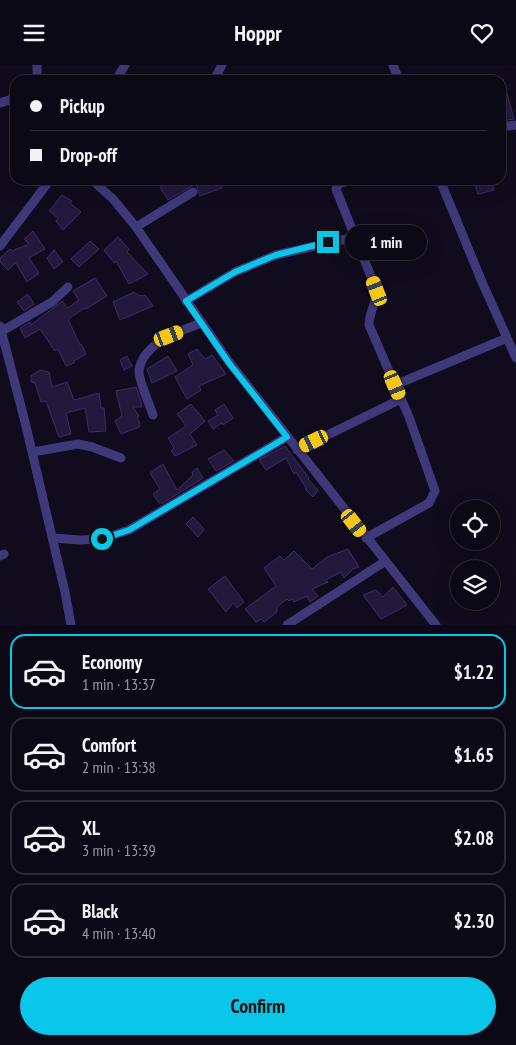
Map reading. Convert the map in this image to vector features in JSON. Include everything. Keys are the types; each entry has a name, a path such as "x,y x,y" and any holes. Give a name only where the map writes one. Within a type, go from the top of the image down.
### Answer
{"street":[{"path":"0,245 46,185"},
{"path":"98,185 113,199 136,227 229,363 384,562 436,625"},
{"path":"338,185 336,189 377,291 370,316 370,325 401,399 435,491 429,503 366,538"},
{"path":"442,185 516,358"},
{"path":"136,227 192,192"},
{"path":"186,301 235,272 276,255 355,237"},
{"path":"68,287 52,302 1,329 33,452 71,625"},
{"path":"153,415 139,371 144,357 169,336 202,323"},
{"path":"395,385 507,338"},
{"path":"297,450 401,399"},
{"path":"52,538 80,541 102,539 129,530 287,437"},
{"path":"33,452 78,443 120,458"},
{"path":"287,625 384,562"}],"building":[{"path":"506,90 514,119 506,120"},
{"path":"163,185 194,185 168,200 160,187"},
{"path":"196,185 221,185 222,188 200,196"},
{"path":"475,185 492,185 494,190 478,194"},
{"path":"62,195 72,201 70,203 81,212 63,230 56,221 58,218 49,211"},
{"path":"33,231 45,249 29,258 39,273 27,282 16,263 8,270 0,262 0,258 10,249 12,251 29,244 24,239"},
{"path":"118,237 129,249 127,252 148,274 129,284 116,261 114,263 104,250"},
{"path":"90,241 99,249 79,267 71,259"},
{"path":"54,250 63,262 54,269 47,258"},
{"path":"95,278 107,296 68,319 86,354 74,361 74,363 66,366 58,349 55,351 40,329 25,338 20,328 30,322 31,325 62,301 68,308 79,300 73,291"},
{"path":"134,292 139,296 145,295 153,306 120,320 113,302"},
{"path":"28,294 34,304 24,311 17,302"},
{"path":"197,349 205,359 212,355 226,374 199,386 201,390 187,399 175,377 193,365 188,354"},
{"path":"127,356 132,366 124,370 120,360"},
{"path":"168,356 177,371 152,383 147,369"},
{"path":"40,370 49,372 52,387 67,382 74,400 99,393 101,408 104,408 106,431 89,432 85,408 66,413 71,434 59,437 46,401 41,402 35,383 31,382 31,376"},
{"path":"136,387 142,404 141,407 133,407 139,416 137,417 140,423 139,427 121,434 115,421 122,416 116,391"},
{"path":"191,404 205,421 190,434 197,445 175,456 171,451 174,448 168,438 186,426 177,414"},
{"path":"224,404 233,418 213,429 208,421 218,415 215,410"},
{"path":"285,446 318,490 313,497 305,489 296,472 294,474 286,458 266,470 259,460"},
{"path":"224,450 234,461 216,471 208,459"},
{"path":"163,464 177,490 193,475 192,472 197,468 203,478 163,503 159,503 153,494 160,489 150,473"},
{"path":"193,517 204,529 198,537 186,524"},
{"path":"348,549 359,567 353,569 344,578 341,572 326,580 328,582 312,589 318,596 310,602 307,596 294,602 293,599 289,601 287,599 277,607 277,612 264,622 261,619 256,622 245,609 276,586 264,568 280,556 284,560 294,551 312,569 327,557"},
{"path":"225,576 244,602 237,608 233,603 226,612 208,589"},
{"path":"393,587 407,605 381,619 363,595 376,590 383,597"}],"route":[{"path":"102,539 129,530 287,437 229,363 186,301 235,272 276,255 328,242"}]}
